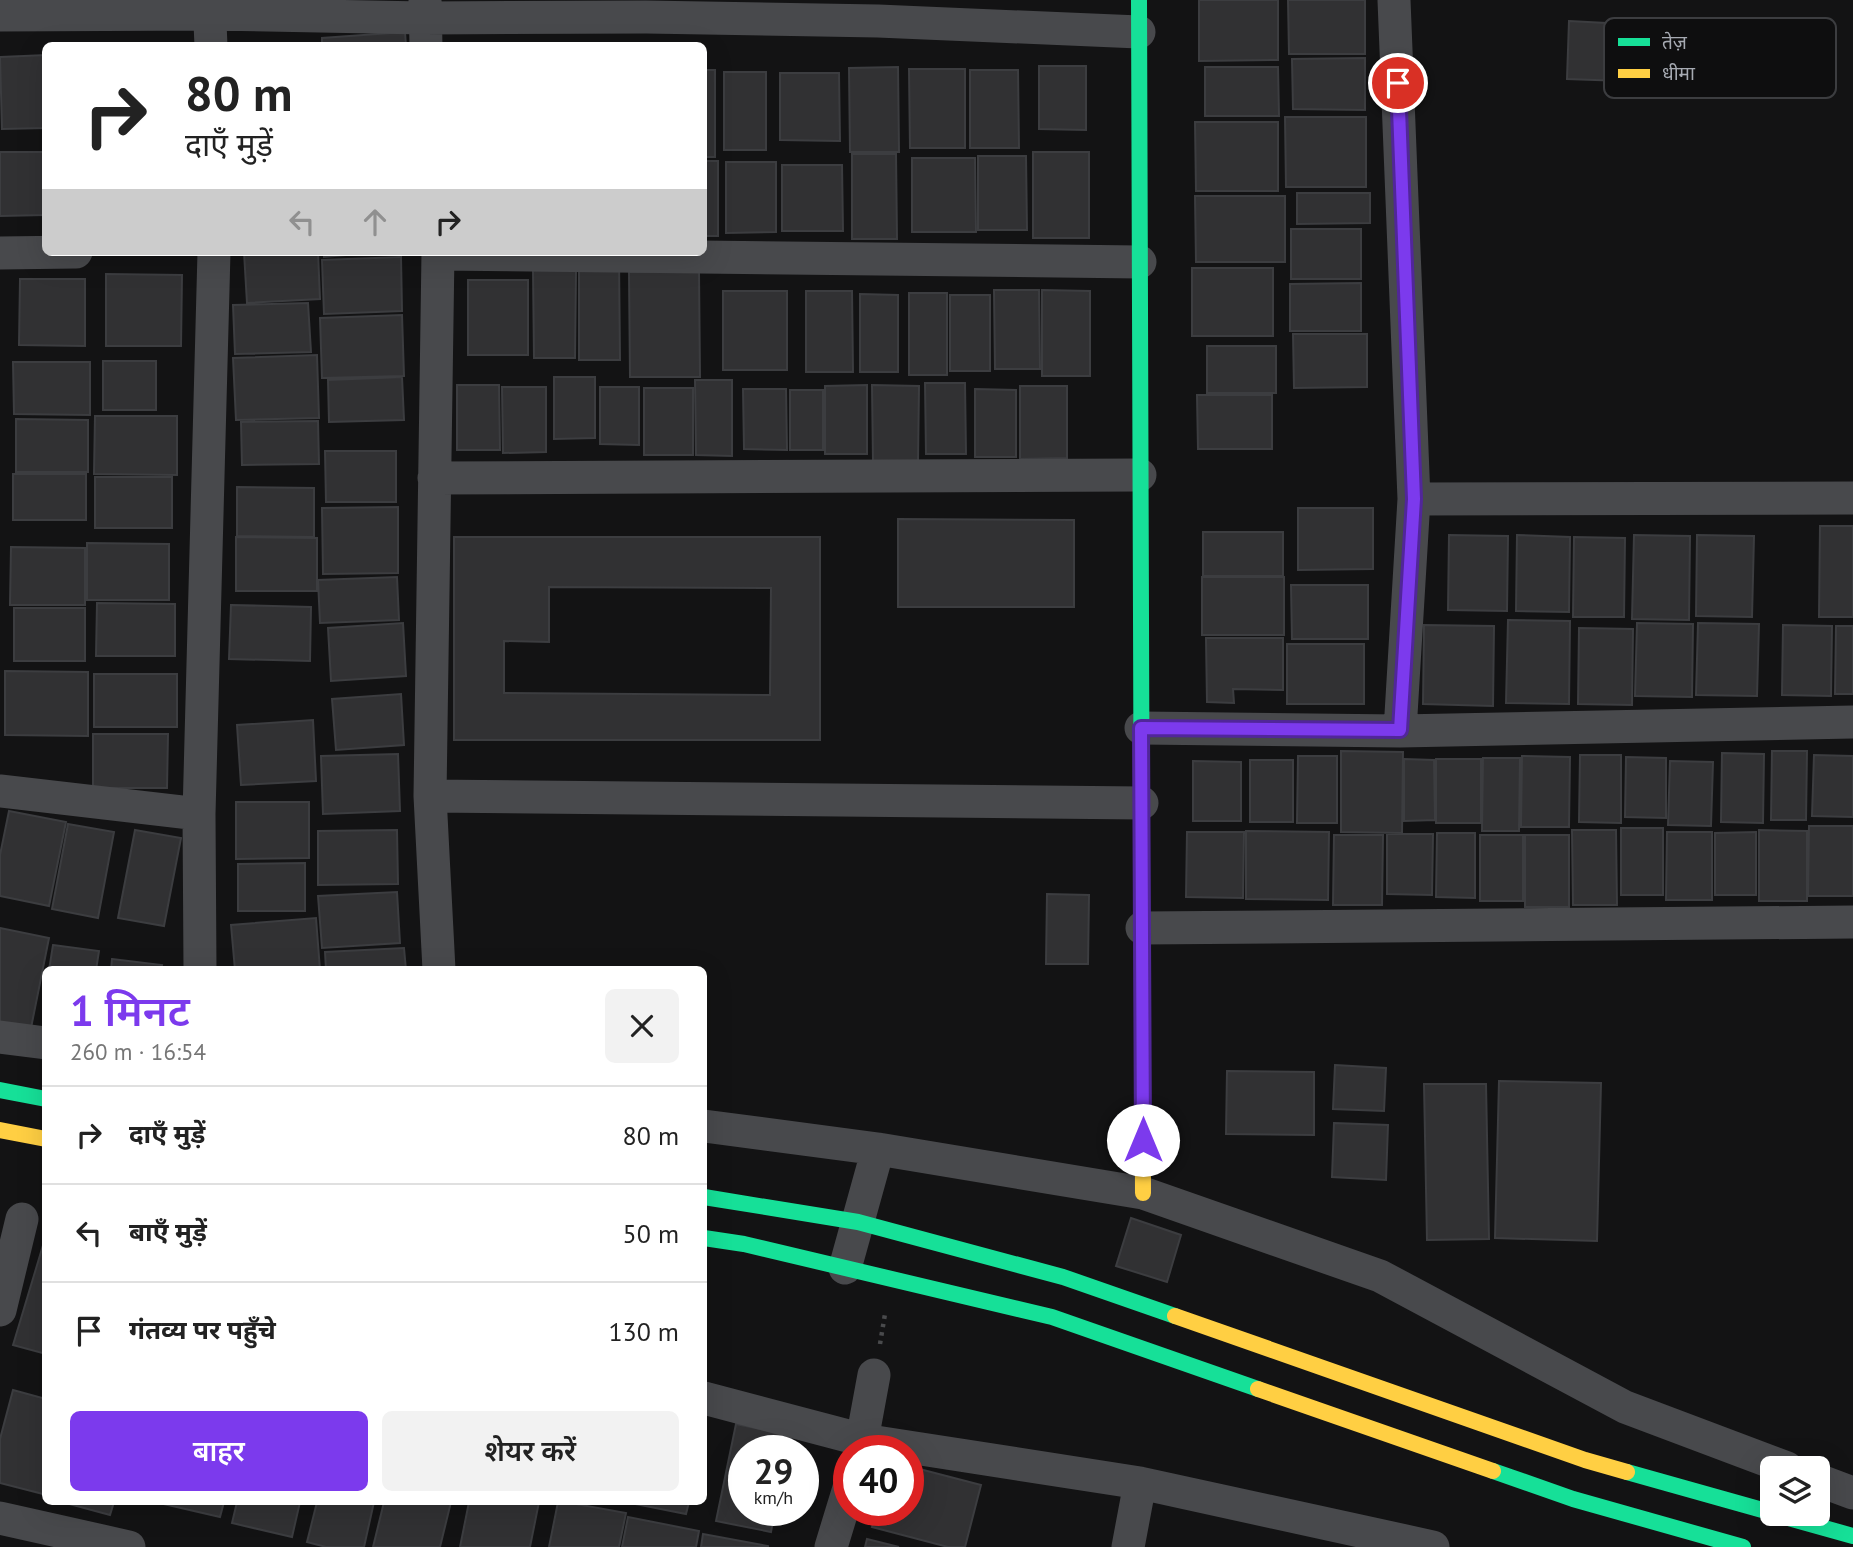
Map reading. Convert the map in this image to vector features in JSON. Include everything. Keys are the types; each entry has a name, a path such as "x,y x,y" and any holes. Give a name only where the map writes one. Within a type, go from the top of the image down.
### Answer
{"main road":[{"path":"1139,16 1143,1193"},
{"path":"0,1090 42,1098"},
{"path":"0,1129 42,1138"},
{"path":"707,1198 858,1223 1063,1278 1586,1460 1760,1512"},
{"path":"707,1238 744,1244 1052,1317 1573,1499 1743,1547"},
{"path":"1805,1526 1842,1538"}],"street":[{"path":"1394,0 1414,499 1400,730"},
{"path":"0,15 425,21 646,9 1139,16"},
{"path":"0,253 42,252"},
{"path":"200,966 199,814 214,256"},
{"path":"438,256 430,796 439,966"},
{"path":"672,256 1140,262"},
{"path":"434,478 1140,475"},
{"path":"1414,499 1853,498"},
{"path":"1141,728 1400,730 1853,723"},
{"path":"0,791 199,814"},
{"path":"430,796 1142,803"},
{"path":"1142,928 1853,922"},
{"path":"0,1037 42,1042"},
{"path":"707,1126 878,1149 1143,1193 1380,1276 1625,1407 1760,1458"},
{"path":"845,1268 878,1149"},
{"path":"0,1310 22,1219"},
{"path":"864,1435 874,1375"},
{"path":"707,1399 833,1436"},
{"path":"924,1453 1140,1483 1433,1547"},
{"path":"1128,1547 1140,1483"},
{"path":"1830,1484 1853,1493"},
{"path":"0,1518 129,1547"},
{"path":"831,1547 837,1526"}],"path":[{"path":"874,1375 891,1279"}],"building":[{"path":"1199,0 1278,0 1278,60 1199,61"},
{"path":"1288,0 1365,0 1365,54 1289,54"},
{"path":"1569,21 1604,23 1604,80 1567,79"},
{"path":"405,32 406,42 322,42 322,38"},
{"path":"42,55 42,128 2,129 0,57"},
{"path":"1365,58 1365,110 1293,109 1292,59"},
{"path":"1039,66 1086,66 1086,130 1039,129"},
{"path":"898,67 899,152 850,152 849,68"},
{"path":"1205,67 1278,67 1279,116 1205,116"},
{"path":"909,69 965,69 965,148 910,148"},
{"path":"707,70 715,70 715,157 707,157"},
{"path":"970,70 1018,70 1019,148 970,148"},
{"path":"724,72 766,72 766,150 724,150"},
{"path":"780,73 839,73 840,141 780,140"},
{"path":"1285,117 1366,117 1366,187 1286,187"},
{"path":"1195,122 1278,122 1278,191 1196,191"},
{"path":"0,152 42,152 42,215 0,216"},
{"path":"1033,152 1089,152 1089,238 1033,238"},
{"path":"852,154 896,154 897,239 852,239"},
{"path":"978,156 1026,156 1027,230 978,230"},
{"path":"912,158 975,158 976,232 912,232"},
{"path":"707,161 718,161 718,236 707,236"},
{"path":"726,162 776,162 776,232 726,233"},
{"path":"782,165 842,165 843,231 782,231"},
{"path":"1297,193 1370,193 1370,223 1297,224"},
{"path":"1195,196 1285,196 1285,262 1196,262"},
{"path":"1291,229 1361,229 1361,279 1291,279"},
{"path":"244,256 318,256 320,299 247,303"},
{"path":"401,257 402,311 324,314 322,260"},
{"path":"579,258 619,258 620,360 579,360"},
{"path":"1192,268 1273,268 1273,336 1192,336"},
{"path":"533,270 576,271 575,358 534,358"},
{"path":"629,272 699,272 700,377 630,377"},
{"path":"106,274 182,275 181,346 106,346"},
{"path":"20,279 85,279 85,346 19,345"},
{"path":"468,280 528,280 528,355 468,355"},
{"path":"1361,283 1361,331 1290,331 1290,284"},
{"path":"994,290 1039,290 1040,369 995,369"},
{"path":"1042,290 1090,291 1090,376 1042,376"},
{"path":"723,291 787,291 787,370 723,370"},
{"path":"806,291 852,291 853,372 806,372"},
{"path":"909,293 947,293 947,375 909,375"},
{"path":"860,294 898,295 898,372 860,372"},
{"path":"950,295 990,295 990,371 950,371"},
{"path":"308,303 311,352 235,354 233,305"},
{"path":"402,315 404,376 322,378 320,318"},
{"path":"1293,334 1367,334 1367,387 1294,388"},
{"path":"1207,346 1276,346 1276,393 1207,393"},
{"path":"317,355 319,418 236,420 233,358"},
{"path":"103,361 156,361 156,410 103,410"},
{"path":"13,362 90,362 90,415 14,414"},
{"path":"402,377 404,420 329,422 328,380"},
{"path":"554,377 595,377 595,438 554,439"},
{"path":"695,380 732,380 732,456 696,455"},
{"path":"925,383 965,383 966,454 926,454"},
{"path":"457,385 499,385 500,450 457,450"},
{"path":"867,385 867,454 825,454 825,386"},
{"path":"872,385 919,386 918,461 873,462"},
{"path":"1020,386 1067,386 1067,458 1020,459"},
{"path":"502,387 546,387 546,452 503,453"},
{"path":"600,387 639,387 639,445 600,444"},
{"path":"644,388 693,388 693,455 644,455"},
{"path":"743,389 786,389 787,450 744,449"},
{"path":"975,389 1016,390 1016,457 975,457"},
{"path":"790,390 823,390 823,450 790,450"},
{"path":"1197,395 1272,395 1272,449 1198,449"},
{"path":"95,416 177,416 177,475 94,474"},
{"path":"16,419 88,420 88,472 16,472"},
{"path":"318,421 319,464 242,465 241,422"},
{"path":"325,451 396,451 396,502 326,502"},
{"path":"13,474 86,474 86,520 13,520"},
{"path":"95,477 172,477 172,528 95,528"},
{"path":"237,487 314,488 314,537 237,536"},
{"path":"398,507 398,573 323,574 322,508"},
{"path":"1298,508 1373,508 1373,569 1298,570"},
{"path":"898,519 1074,520 1074,607 898,607"},
{"path":"1820,526 1853,526 1853,617 1819,617"},
{"path":"1203,532 1283,532 1283,576 1203,576"},
{"path":"1449,535 1508,536 1507,611 1448,610"},
{"path":"1517,535 1570,537 1569,612 1516,611"},
{"path":"1634,535 1690,536 1689,620 1632,619"},
{"path":"1697,535 1754,536 1752,617 1696,616"},
{"path":"236,537 317,538 317,591 236,591"},
{"path":"454,537 820,537 820,740 454,740","holes":["549,587 771,588 770,695 504,693 504,641 549,642"]},
{"path":"1574,537 1625,538 1624,617 1573,617"},
{"path":"87,543 169,544 169,600 87,600"},
{"path":"11,547 85,548 85,605 10,605"},
{"path":"397,577 399,620 320,623 318,580"},
{"path":"1202,577 1284,577 1284,635 1202,635"},
{"path":"1291,585 1368,585 1368,639 1292,639"},
{"path":"97,603 175,604 175,656 96,656"},
{"path":"231,605 311,607 310,661 229,659"},
{"path":"14,608 85,608 85,661 14,661"},
{"path":"1508,620 1570,621 1569,704 1506,703"},
{"path":"403,623 406,676 331,681 328,628"},
{"path":"1637,623 1693,624 1692,697 1635,696"},
{"path":"1698,623 1759,624 1757,696 1696,695"},
{"path":"1424,625 1494,626 1493,706 1423,704"},
{"path":"1783,625 1832,626 1831,696 1782,695"},
{"path":"1836,626 1853,626 1853,694 1835,694"},
{"path":"1579,628 1633,629 1632,705 1578,704"},
{"path":"1206,638 1283,638 1283,690 1233,689 1234,703 1207,702"},
{"path":"1287,644 1364,644 1364,704 1287,704"},
{"path":"5,671 88,672 88,736 5,735"},
{"path":"94,674 177,674 177,727 94,727"},
{"path":"401,694 404,745 336,750 332,699"},
{"path":"313,720 316,781 241,785 237,725"},
{"path":"93,734 168,734 167,788 93,788"},
{"path":"1341,751 1403,752 1402,833 1341,832"},
{"path":"1772,751 1807,751 1806,820 1771,820"},
{"path":"1722,753 1764,754 1763,823 1721,822"},
{"path":"398,754 400,811 323,814 321,756"},
{"path":"1580,755 1621,755 1621,823 1579,822"},
{"path":"1814,755 1853,756 1853,817 1812,816"},
{"path":"1298,756 1337,756 1337,823 1297,823"},
{"path":"1522,756 1570,757 1569,827 1521,827"},
{"path":"1626,757 1666,758 1666,818 1625,817"},
{"path":"1483,758 1520,758 1519,831 1482,831"},
{"path":"1404,759 1434,760 1435,820 1404,821"},
{"path":"1436,759 1481,759 1481,823 1436,823"},
{"path":"1250,760 1293,760 1293,822 1250,822"},
{"path":"1193,761 1241,762 1241,821 1193,821"},
{"path":"1670,761 1713,762 1711,826 1668,825"},
{"path":"236,802 309,802 309,858 236,859"},
{"path":"9,811 66,822 49,906 0,896 0,855"},
{"path":"68,824 114,832 98,918 52,909"},
{"path":"1809,826 1853,826 1853,896 1808,896"},
{"path":"1621,828 1663,828 1663,895 1621,895"},
{"path":"135,830 181,838 164,926 118,918"},
{"path":"397,830 398,884 318,885 318,831"},
{"path":"1572,830 1616,830 1617,905 1573,905"},
{"path":"1759,830 1807,831 1807,901 1759,901"},
{"path":"1246,831 1329,832 1328,900 1246,899"},
{"path":"1187,832 1244,832 1243,898 1186,897"},
{"path":"1667,832 1712,832 1712,900 1666,900"},
{"path":"1756,832 1756,895 1715,895 1715,833"},
{"path":"1437,833 1475,833 1475,898 1436,897"},
{"path":"1387,834 1433,834 1432,895 1387,894"},
{"path":"1334,835 1383,835 1382,905 1333,905"},
{"path":"1480,835 1523,835 1523,901 1480,901"},
{"path":"1525,835 1569,835 1569,907 1525,907"},
{"path":"305,863 305,911 238,911 238,864"},
{"path":"397,892 400,943 322,948 318,896"},
{"path":"1047,894 1089,895 1088,964 1046,964"},
{"path":"316,918 320,966 235,966 231,925"},
{"path":"0,928 49,938 31,1028 0,1022"},
{"path":"53,945 99,951 97,966 50,966"},
{"path":"404,948 406,966 326,966 325,952"},
{"path":"112,959 162,965 162,966 111,966"},
{"path":"1335,1065 1386,1068 1384,1111 1333,1109"},
{"path":"1227,1071 1314,1072 1314,1135 1226,1134"},
{"path":"1499,1081 1601,1083 1597,1241 1495,1238"},
{"path":"1424,1084 1486,1084 1489,1239 1427,1240"},
{"path":"1334,1123 1388,1125 1386,1180 1332,1177"},
{"path":"1131,1218 1181,1235 1167,1282 1116,1266"},
{"path":"42,1249 42,1353 13,1345"},
{"path":"13,1390 42,1398 42,1494 0,1483 0,1439"},
{"path":"736,1424 790,1435 734,1435"},
{"path":"728,1463 728,1523 716,1521"},
{"path":"924,1470 981,1485 965,1547 948,1547 872,1527 924,1526"},
{"path":"73,1505 113,1505 110,1515"},
{"path":"168,1505 223,1505 220,1517"},
{"path":"236,1505 299,1505 292,1537 232,1523"},
{"path":"316,1505 373,1505 364,1547 326,1547 307,1542"},
{"path":"383,1505 450,1505 440,1547 373,1547"},
{"path":"468,1505 538,1505 530,1547 460,1547"},
{"path":"557,1505 582,1505 626,1513 619,1547 549,1547"},
{"path":"640,1505 688,1505 686,1514"},
{"path":"628,1517 699,1531 696,1547 622,1547"},
{"path":"741,1526 772,1526 771,1532"},
{"path":"703,1534 768,1546 768,1547 701,1547"},
{"path":"867,1539 899,1547 865,1547"}],"traffic: fast":[{"path":"1139,0 1142,927"},
{"path":"0,1090 42,1098"},
{"path":"707,1197 858,1222 1063,1277 1175,1316"},
{"path":"707,1238 744,1244 1052,1317 1258,1389"},
{"path":"1493,1471 1573,1499 1743,1547"},
{"path":"1627,1472 1760,1509"},
{"path":"1817,1526 1853,1536"}],"traffic: slow":[{"path":"1142,927 1143,1193"},
{"path":"0,1130 42,1138"},
{"path":"1175,1316 1585,1460 1627,1472"},
{"path":"1258,1389 1493,1471"}],"route":[{"path":"1143,1140 1141,728 1400,730 1414,499 1398,83"}]}
